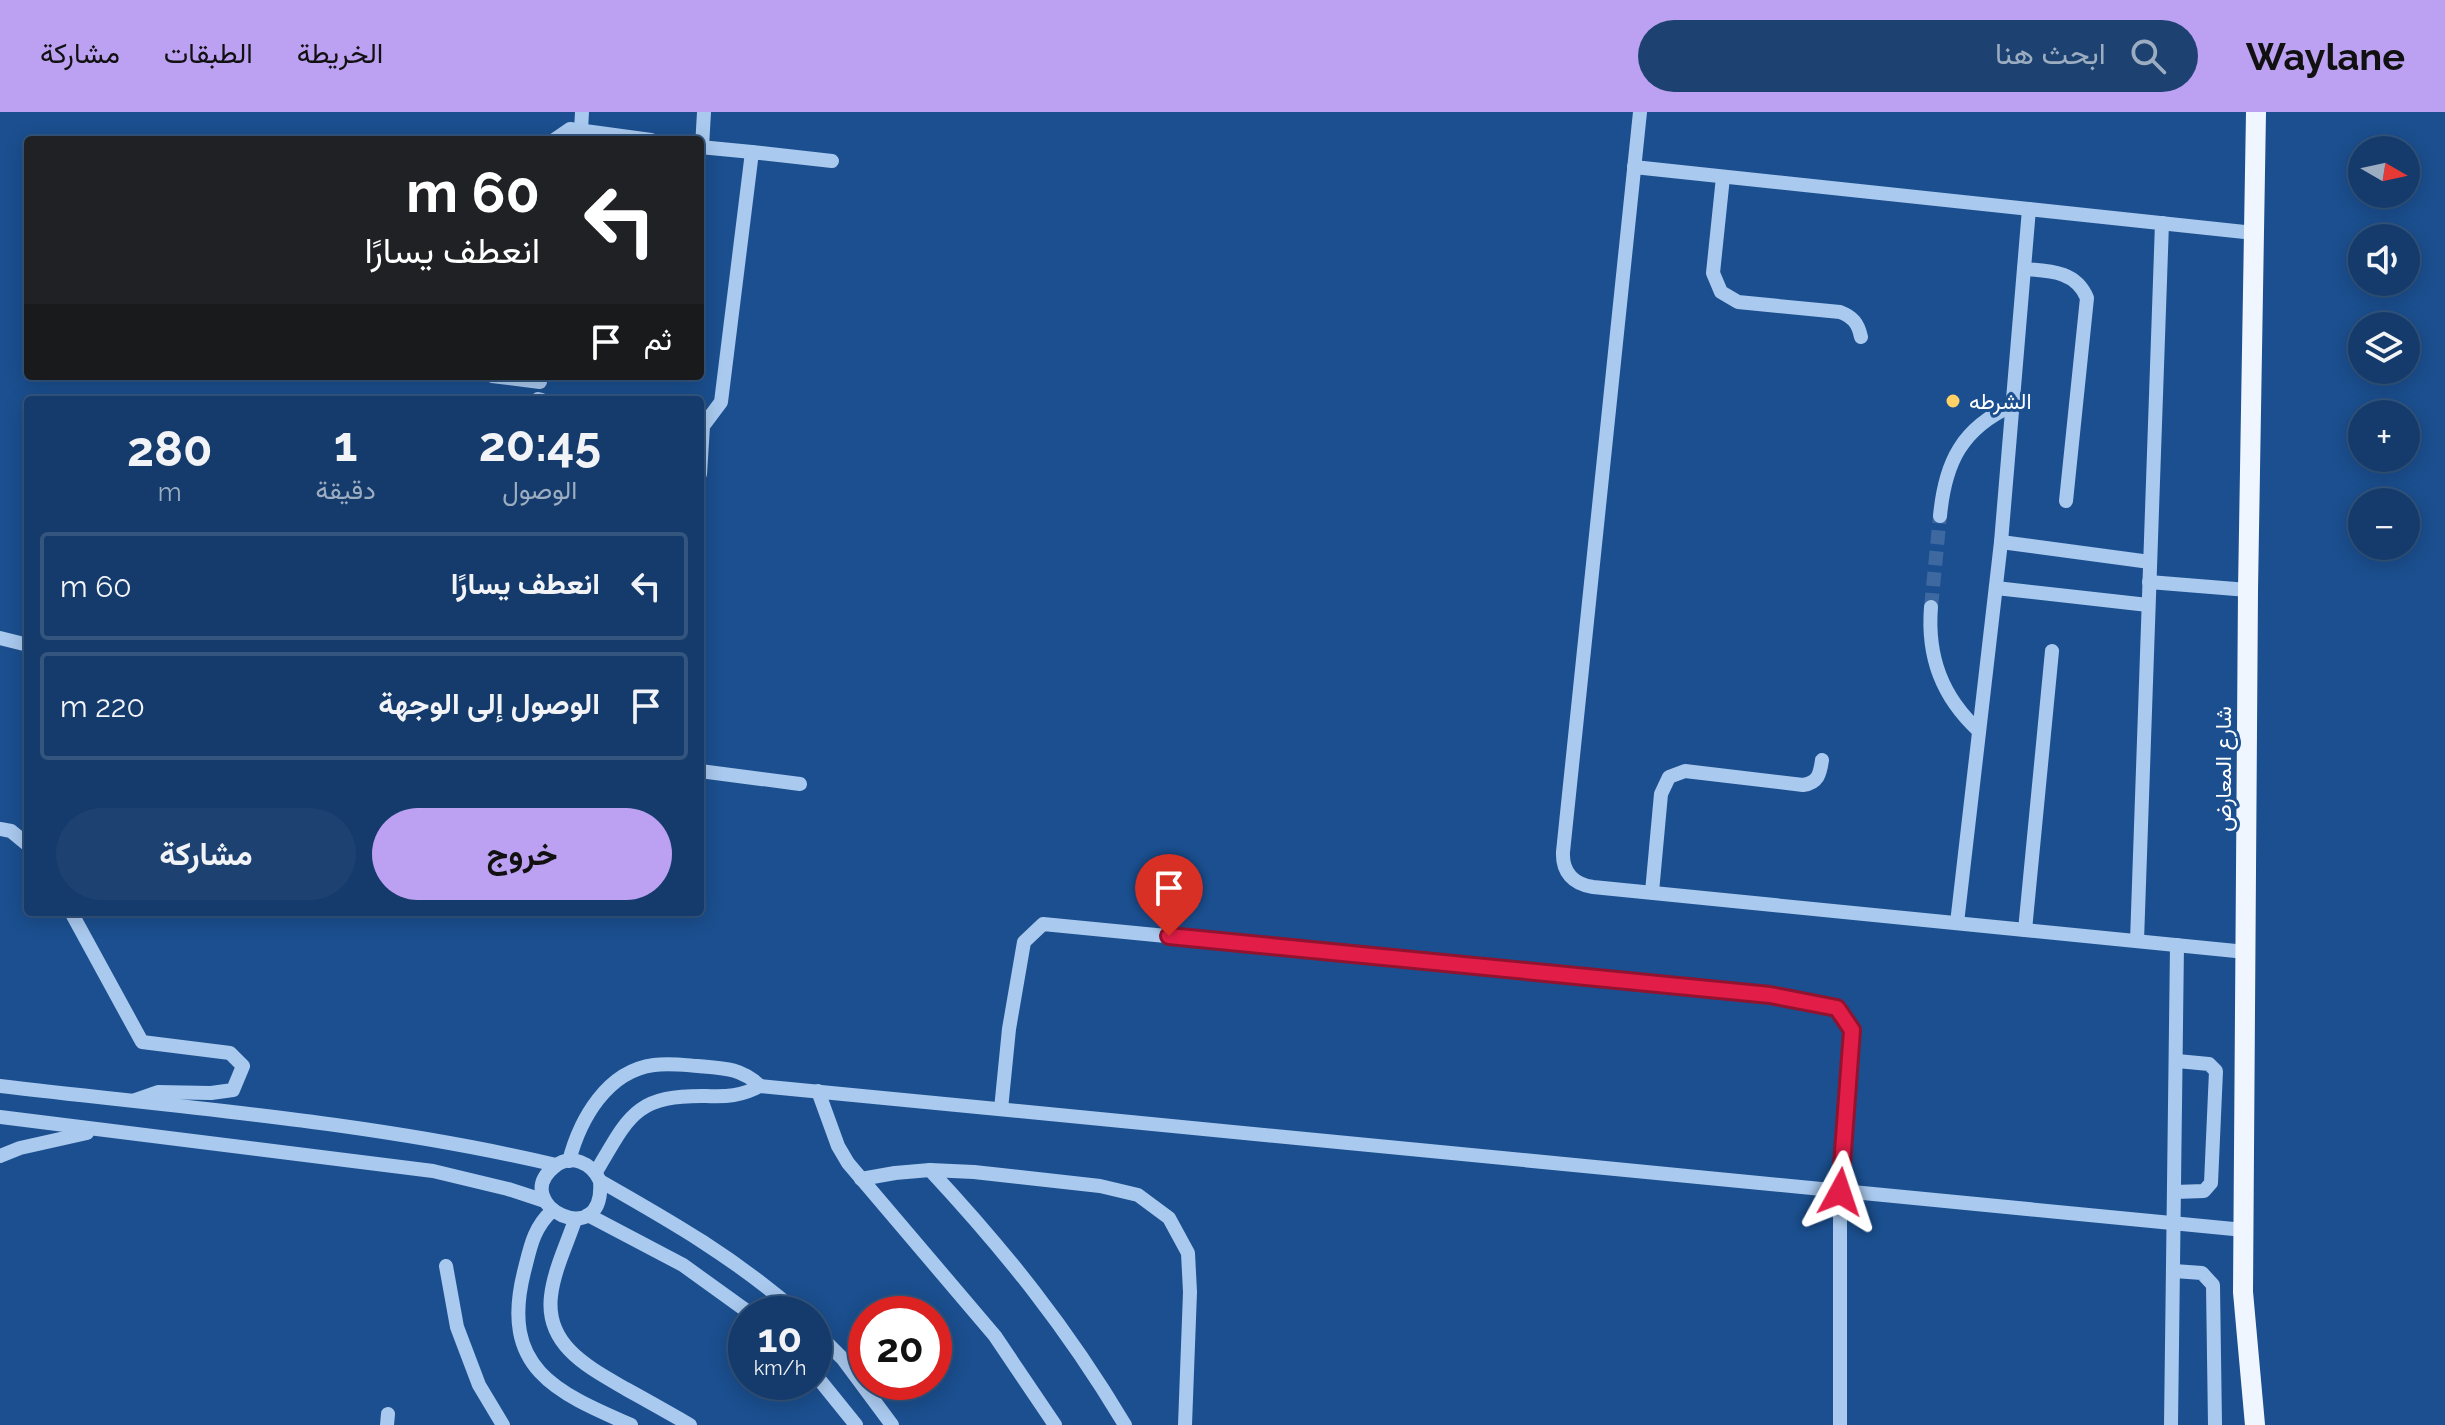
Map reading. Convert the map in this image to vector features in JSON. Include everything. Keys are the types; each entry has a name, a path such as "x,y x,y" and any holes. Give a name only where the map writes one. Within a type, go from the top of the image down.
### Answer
{"main road":[{"name":"شارع المعارض","path":"2255,1425 2243,1292 2248,590 2256,112"}],"lane":[{"path":"581,131 582,112"},
{"path":"702,136 704,112"},
{"path":"1640,112 1562,861 1570,876 1584,886 2246,952"},
{"path":"560,136 570,129 620,136"},
{"path":"704,147 832,161"},
{"path":"704,423 721,402 752,152"},
{"path":"1634,167 2254,233"},
{"path":"1723,177 1713,273 1721,292 1738,302 1840,312 1854,319 1859,325 1861,337"},
{"path":"1957,923 2001,542 2029,209"},
{"path":"2137,941 2162,223"},
{"path":"2024,269 2055,271 2071,277 2087,298 2066,501"},
{"path":"524,380 540,382"},
{"path":"1940,516 1946,478 1960,446 1985,421 2013,405"},
{"path":"2001,542 2150,562"},
{"path":"2149,582 2248,590"},
{"path":"1996,588 2148,605"},
{"path":"1931,607 1932,651 1942,686 1979,731"},
{"path":"0,638 24,644"},
{"path":"2025,930 2052,651"},
{"path":"1652,892 1661,794 1669,777 1685,771 1803,785 1814,782 1818,777 1822,760"},
{"path":"704,772 800,784"},
{"path":"0,829 11,831 24,842"},
{"path":"73,916 142,1042 230,1053 243,1066 233,1090 211,1093 158,1092 131,1102"},
{"path":"1001,1109 1009,1029 1024,942 1043,924 1739,992 1837,1008 1852,1030 1840,1192 1840,1425"},
{"path":"2171,1425 2177,945"},
{"path":"2175,1192 2204,1191 2211,1183 2216,1076 2216,1071 2209,1064 2177,1061"},
{"path":"631,1425 567,1396 545,1380 529,1359 520,1335 517,1309 531,1243 548,1206 543,1188 547,1175 562,1163 593,1107 608,1087 629,1072 653,1065 736,1069 760,1086"},
{"path":"0,1086 420,1137 562,1163 579,1161 598,1177 698,1236 751,1272 778,1296"},
{"path":"690,1425 590,1368 573,1355 560,1339 552,1318 551,1297 581,1218 597,1206 601,1194 598,1177 629,1118 646,1105 665,1098 736,1096 760,1086 2244,1230"},
{"path":"818,1091 838,1146 861,1179 995,1336 1055,1425"},
{"path":"0,1117 433,1171 508,1189 548,1206 563,1218 581,1218 683,1265 728,1297"},
{"path":"0,1156 20,1148 99,1130"},
{"path":"861,1179 930,1170 1100,1186 1138,1195 1169,1218 1188,1253 1190,1292 1185,1425"},
{"path":"930,1170 1043,1299 1092,1369 1125,1425"},
{"path":"446,1266 457,1327 479,1385 503,1425"},
{"path":"2174,1271 2202,1273 2213,1285 2215,1425"},
{"path":"832,1348 892,1425"},
{"path":"832,1395 856,1425"}],"tunnel":[{"path":"1931,607 1940,516"}],"place":[{"name":"الشرطه","path":"1953,401"}],"route":[{"path":"1169,936 1770,995 1837,1008 1852,1030 1840,1192"}]}
